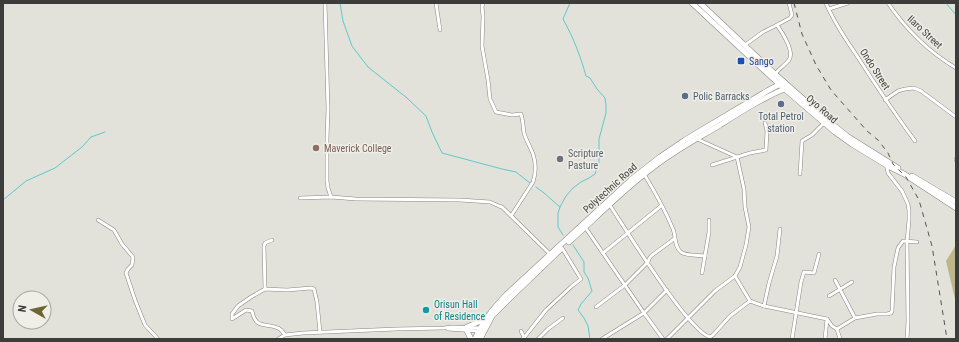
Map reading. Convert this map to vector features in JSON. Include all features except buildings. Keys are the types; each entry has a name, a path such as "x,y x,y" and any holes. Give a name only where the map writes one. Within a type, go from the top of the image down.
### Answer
{"main road":[{"name":"Oyo Road","path":"692,3 782,83 824,123 852,144 956,202"},
{"name":"Oyo Road","path":"700,3 745,45 772,75"},
{"path":"770,89 772,75"},
{"name":"Polytechnic Road","path":"480,339 492,316 556,251 608,203 644,174 682,147 697,139 770,89 782,83"},
{"name":"Oyo Road","path":"786,87 836,128 889,165 956,208"},
{"name":"Polytechnic Road","path":"475,339 485,319 501,300 550,254 562,248 585,227 632,178 660,156 685,140 786,87"},
{"path":"471,339 467,329 485,319"}],"street":[{"path":"325,3 328,109 327,174 328,188 331,197"},
{"path":"436,3 440,30"},
{"path":"484,3 482,7 482,46 490,99 496,112 512,115 521,114 526,139 533,155 535,167 535,177 533,182 511,216"},
{"path":"745,45 763,32 790,18 792,16 790,3"},
{"name":"Ondo Street","path":"826,3 885,100 915,141"},
{"path":"829,9 848,3"},
{"name":"Ilaro Street","path":"888,3 896,15 914,34 932,51 956,68"},
{"path":"772,75 788,61 790,57 788,43 777,25"},
{"path":"885,100 898,91 914,88 921,91 956,117"},
{"path":"800,174 802,141 810,137 824,123"},
{"path":"712,165 750,153 766,150 767,132 765,124"},
{"path":"667,339 715,291 735,276 743,258 749,227 745,207 744,188 736,158 697,139"},
{"path":"889,165 887,168 888,173 902,192 908,204 907,339"},
{"path":"644,174 673,230 674,239 679,250 682,253 705,256"},
{"path":"300,198 331,197 356,199 460,200 490,202 499,206 511,216 550,254"},
{"path":"608,203 667,290 688,318 704,334 710,337 714,335 730,316 750,301"},
{"path":"603,252 661,206"},
{"path":"98,220 114,230 122,244 133,258 132,265 126,273 145,325 158,339"},
{"path":"702,273 709,232 709,220"},
{"path":"585,227 663,339"},
{"path":"764,306 777,256 780,230"},
{"path":"596,307 625,285 648,262 651,256 674,239"},
{"path":"265,289 264,246 265,243 272,240"},
{"path":"836,329 855,318 891,313 894,267 897,254 903,241 917,242"},
{"path":"524,339 546,310 572,286 582,279 562,248"},
{"path":"792,339 804,272 814,273 819,254"},
{"path":"735,276 750,301 764,306 827,319 836,329 840,339"},
{"path":"835,280 855,318"},
{"path":"828,296 852,282"},
{"path":"285,335 279,328 261,324 256,321 252,312 246,310 232,319 232,314 238,306 265,289 287,290 311,288 314,289 318,302 320,332"},
{"path":"602,339 644,313 667,290"},
{"path":"538,339 548,329 563,318"},
{"path":"825,339 827,319"},
{"path":"278,339 285,335 320,332 444,328 479,330"},
{"path":"521,331 524,339"}],"shaded area":[{"path":"956,245 956,303 946,261"}],"waterway":[{"path":"340,3 343,21 352,46 368,67 407,98 426,116 442,153 516,172 530,183"},
{"path":"563,235 558,227 558,213 560,207 566,196 573,188 595,174 599,162 599,139 606,113 605,98 590,78 586,76 576,47 563,19 570,3"},
{"path":"946,3 956,15"},
{"path":"3,200 26,181 55,168 82,147 91,137 105,132"},
{"path":"536,187 560,207"},
{"path":"573,245 584,262 584,272 588,278 592,291 578,310 588,326 590,339"}],"railway":[{"path":"794,3 802,34 816,65 831,90 867,131 878,140 888,153 893,164 906,177 919,200 932,246 947,339"}],"place":[{"name":"Sango","path":"741,61"},
{"name":"Polic Barracks","path":"685,96"},
{"name":"Total Petrol station","path":"781,104"},
{"name":"Maverick College","path":"316,148"},
{"name":"Scripture Pasture","path":"560,159"},
{"name":"Orisun Hall of Residence","path":"426,310"}]}
